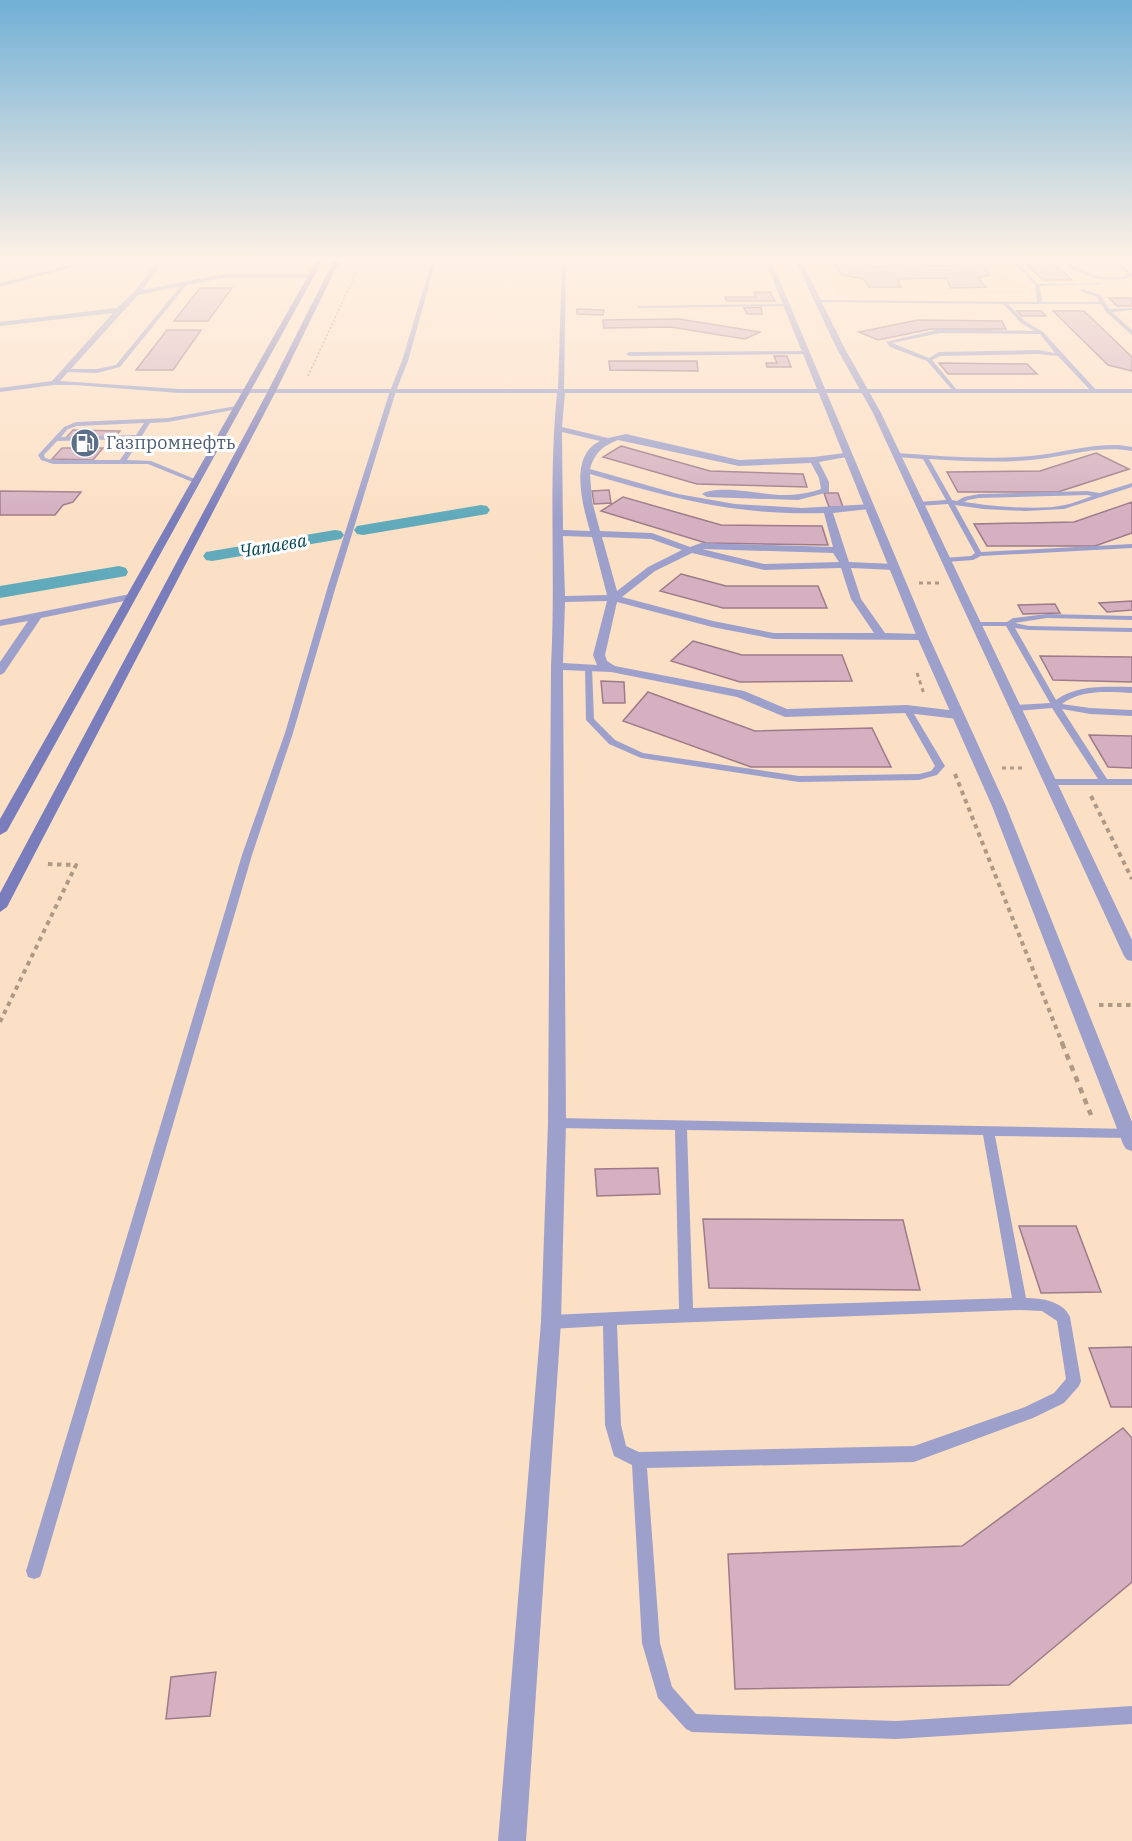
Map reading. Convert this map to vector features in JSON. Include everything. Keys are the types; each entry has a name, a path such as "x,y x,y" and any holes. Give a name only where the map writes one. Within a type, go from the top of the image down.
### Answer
{"main road":[{"path":"0,831 270,346"},
{"path":"0,907 294,346"}],"street":[{"path":"54,383 88,346"},
{"path":"805,346 900,583 983,768 1130,1138"},
{"path":"841,346 896,455 1132,956"},
{"path":"0,390 54,383 179,391 1132,391"},
{"path":"512,1841 551,1322 557,1123 557,666 560,599 556,533 557,428 561,391"},
{"path":"557,428 606,440 626,437 739,464 813,460 849,454"},
{"path":"606,440 589,459 585,470 587,501 613,598 598,656 602,663 611,669"},
{"path":"691,500 712,494 796,497 818,494 825,490 825,480 813,460"},
{"path":"585,470 691,500 781,512 828,512 869,506"},
{"path":"828,512 856,598 882,637"},
{"path":"556,533 596,532 652,536 690,550 764,567 844,565 894,567"},
{"path":"613,598 630,588 639,577 701,546 839,551"},
{"path":"0,623 130,597"},
{"path":"560,599 613,598 712,624 774,636 923,637"},
{"path":"0,671 37,616"},
{"path":"557,666 611,669 740,694 785,713 907,709 957,714"}],"lane":[{"path":"66,371 97,371 118,366 134,346"},
{"path":"34,1571 207,987 289,733 393,391 409,346"},
{"path":"561,391 562,346"},
{"path":"892,346 929,360 954,391"},
{"path":"1052,346 1094,391"},
{"path":"629,354 807,352"},
{"path":"929,360 939,354 1038,352 1060,355"},
{"path":"195,481 149,462 53,462 43,459 40,455 66,428 76,424 147,422 236,408"},
{"path":"99,438 111,422"},
{"path":"123,461 147,422"},
{"path":"56,438 138,437"},
{"path":"896,455 981,461 1032,458 1095,447 1118,446 1132,449"},
{"path":"925,457 954,502 979,554"},
{"path":"918,504 954,502 983,507 1025,509 1064,507 1132,485"},
{"path":"954,502 979,496 1087,493 1102,496"},
{"path":"946,560 973,558 979,554 1132,546"},
{"path":"1009,624 1013,620 1047,616 1132,618"},
{"path":"976,624 1009,624 1029,628 1132,630"},
{"path":"1009,624 1055,705 1104,782"},
{"path":"588,668 590,720 612,742 641,755 800,779 919,777 934,773 940,766 907,709"},
{"path":"1055,705 1063,697 1075,692 1132,690"},
{"path":"1016,708 1055,705 1090,711 1132,713"},
{"path":"1050,782 1132,782"},
{"path":"557,1123 988,1131 1130,1138"},
{"path":"681,1125 686,1315"},
{"path":"988,1131 1020,1304"},
{"path":"551,1322 610,1321 686,1315 1044,1305 1063,1317 1074,1381 1059,1398 1028,1413 914,1454 639,1460 619,1451 613,1425 610,1321"},
{"path":"639,1460 651,1643 664,1692 692,1723 896,1730 1132,1715"}],"path":[{"path":"302,391 323,346"},
{"path":"900,583 957,584"},
{"path":"983,768 1044,768"},
{"path":"0,1022 76,865 23,864"},
{"path":"1078,1006 1132,1005"}],"building":[{"path":"155,346 190,346 173,370 136,370"},
{"path":"1089,346 1120,346 1132,357 1132,371 1108,365"},
{"path":"774,356 787,356 791,367 767,367 766,363 777,363"},
{"path":"609,361 697,361 698,371 610,370"},
{"path":"939,363 1027,364 1037,374 948,374"},
{"name":"Газпромнефть","path":"73,430 120,431 114,438 99,438 91,448 103,448 93,460 52,459 62,448 71,448 80,438 66,438"},
{"path":"621,446 710,471 803,474 807,487 697,484 603,457"},
{"path":"1096,453 1129,469 1058,492 958,492 947,472 1040,471"},
{"path":"609,490 611,503 594,504 592,491"},
{"path":"0,491 81,492 73,502 63,505 55,515 0,515"},
{"path":"824,493 838,493 843,507 829,507"},
{"path":"623,497 721,525 822,526 828,545 706,543 601,511"},
{"path":"1132,502 1132,533 1095,546 987,546 974,524 1074,522"},
{"path":"681,574 726,586 818,586 827,608 723,608 660,591"},
{"path":"1132,601 1132,610 1107,612 1099,603"},
{"path":"1055,604 1060,613 1023,614 1018,605"},
{"path":"693,641 742,655 842,655 852,681 740,682 671,661"},
{"path":"1040,656 1132,657 1132,682 1053,680"},
{"path":"601,681 624,682 625,703 603,703"},
{"path":"648,692 755,731 872,728 891,767 751,767 623,721"},
{"path":"1089,735 1132,736 1132,768 1108,767"},
{"path":"658,1168 660,1194 597,1196 595,1169"},
{"path":"703,1219 903,1220 920,1290 709,1288"},
{"path":"1019,1226 1076,1226 1101,1292 1041,1293"},
{"path":"1132,1347 1132,1407 1111,1407 1089,1348"},
{"path":"1123,1428 1132,1438 1132,1582 1009,1685 735,1689 728,1554 962,1546"},
{"path":"216,1672 210,1716 166,1719 171,1677"}],"waterway":[{"name":"Чапаева","path":"363,530 481,510"},
{"name":"Чапаева","path":"212,556 335,535"},
{"name":"Чапаева","path":"0,592 119,572"}],"place":[{"name":"Газпромнефть","path":"85,443"}]}
